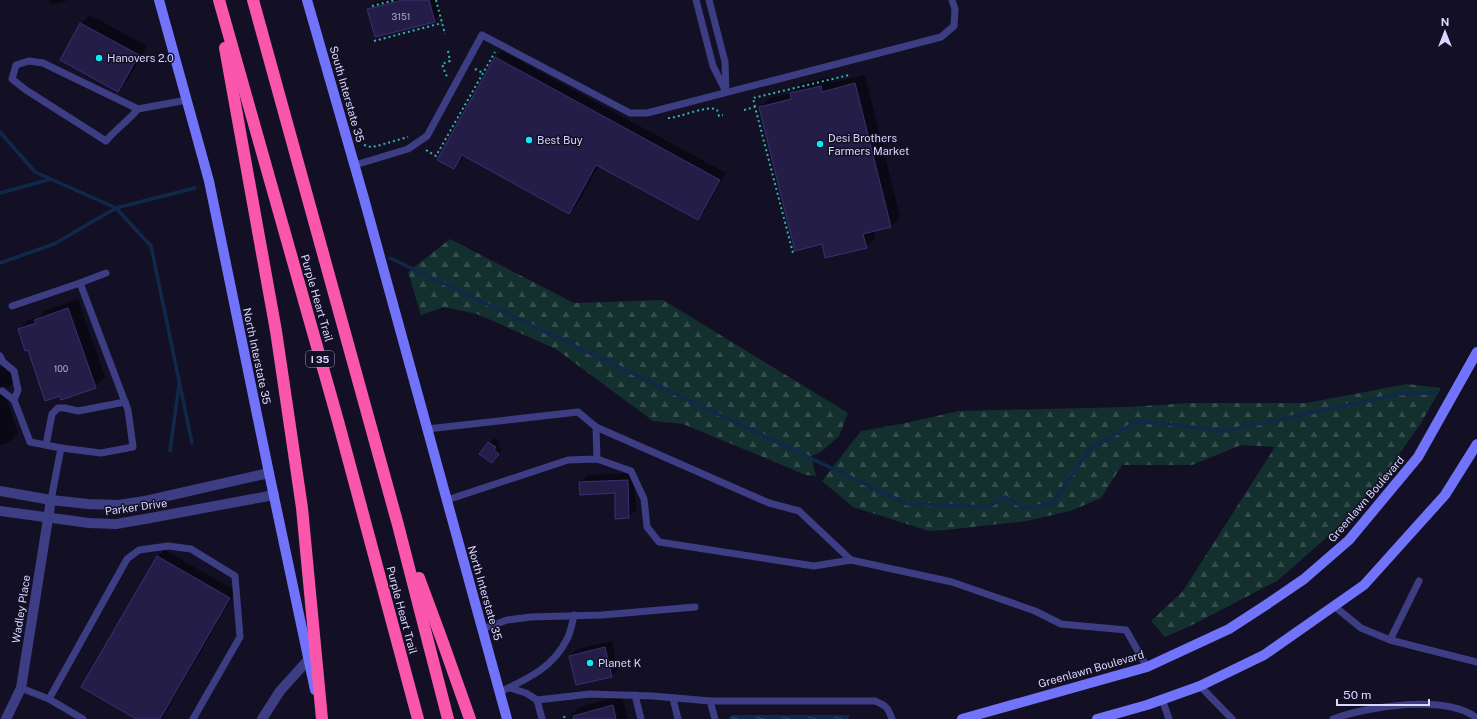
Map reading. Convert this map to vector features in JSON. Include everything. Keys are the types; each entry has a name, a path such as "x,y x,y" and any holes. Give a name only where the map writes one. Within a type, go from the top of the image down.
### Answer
{"highway":[{"path":"218,0 276,331 301,500 322,719"},
{"name":"Purple Heart Trail","path":"218,0 338,421 418,719"},
{"name":"Purple Heart Trail","path":"253,0 398,525 448,719"},
{"path":"398,525 442,640 470,719"}],"main road":[{"name":"North Interstate 35","path":"159,0 209,181 268,473 322,719"},
{"name":"South Interstate 35","path":"307,0 363,195"},
{"name":"North Interstate 35","path":"363,195 507,719"},
{"name":"Greenlawn Boulevard","path":"962,719 1147,667 1229,629 1304,579 1349,540 1418,457 1477,352"},
{"path":"1097,719 1200,686 1264,655 1364,585 1445,495 1477,444"}],"street":[{"name":"Parker Drive","path":"0,491 51,500 88,504 118,505 146,501 268,473"},
{"name":"Parker Drive","path":"0,511 89,523 116,524 274,495"},
{"name":"Wadley Place","path":"6,719 20,688 51,500"},
{"path":"262,719 280,691 308,660"}],"lane":[{"path":"696,0 712,66 726,92"},
{"path":"709,0 725,62 726,92"},
{"path":"355,165 408,149 427,136 482,35 630,114 647,113 941,37 954,26 954,9 952,0"},
{"path":"138,109 115,130 106,141 26,90 12,79 16,65 29,61 43,63 138,109 187,100"},
{"path":"12,306 106,273"},
{"path":"2,391 14,400 30,442 101,453 133,447 128,410 80,283"},
{"path":"1,362 14,371 18,390 14,400"},
{"path":"46,445 52,414 58,408 78,411 125,402"},
{"path":"427,429 578,412 596,428 769,503 799,511 851,560"},
{"path":"596,428 597,459"},
{"path":"51,500 61,448"},
{"path":"446,500 568,460 597,459 631,471 644,499 647,527 659,542 814,566 851,560 952,582 1035,611 1061,624 1126,630 1147,667"},
{"path":"49,698 127,559 140,550 168,546 191,549 235,576 240,637 193,719"},
{"path":"1390,640 1420,581"},
{"path":"1334,606 1361,628 1390,640 1477,662"},
{"path":"482,628 507,620 531,617 602,615 695,607"},
{"path":"500,692 533,676 555,659 568,639 574,616"},
{"path":"1200,686 1232,719"},
{"path":"20,688 49,698 83,719"},
{"path":"510,688 526,693 537,700 590,694 635,695 710,701 875,701 889,708 892,719"},
{"path":"635,695 641,719"},
{"path":"673,698 678,719"},
{"path":"1162,699 1169,719"},
{"path":"537,700 542,719"},
{"path":"710,701 715,719"},
{"path":"1333,719 1365,709 1424,704 1446,706 1469,712 1477,718"}],"path":[{"path":"372,6 395,0"},
{"path":"436,0 445,34"},
{"path":"374,41 442,23"},
{"path":"448,51 450,61 442,64 446,75 449,77"},
{"path":"426,150 436,156 495,51 501,54"},
{"path":"475,69 483,73"},
{"path":"792,253 753,98 849,75"},
{"path":"744,110 755,107"},
{"path":"668,118 675,118 710,108 717,110 718,116 723,115"},
{"path":"364,145 371,147 377,146 415,135"}],"green space":[{"path":"450,239 574,303 663,300 848,413 839,436 821,452 811,456 816,476 806,475 683,424 653,421 556,349 477,314 444,307 421,315 408,272"},
{"path":"1407,384 1441,388 1421,423 1381,480 1334,531 1277,581 1192,625 1165,637 1151,621 1183,591 1275,447 1241,445 1192,465 1122,465 1101,498 1070,511 1026,521 945,530 929,531 853,507 822,481 861,431 959,411 1128,407 1190,403 1307,403"}],"water":[{"path":"732,715 850,715 848,719 729,719"}],"building":[{"path":"403,0 429,0 435,22 375,37 367,9"},
{"name":"Hanovers 2.0","path":"80,23 139,55 118,92 60,60"},
{"name":"Best Buy","path":"495,57 720,180 698,220 596,165 569,214 462,155 454,169 437,160"},
{"name":"Desi Brothers Farmers Market","path":"855,83 891,227 863,234 867,248 825,258 822,244 795,251 759,107 791,99 790,93 821,86 822,92"},
{"path":"68,308 96,388 61,400 60,396 45,401 28,350 25,351 18,329 36,323 34,320"},
{"path":"488,442 496,447 494,450 499,454 492,463 479,454"},
{"path":"628,480 629,518 615,519 615,493 580,495 579,482"},
{"path":"157,556 230,598 160,719 136,719 81,687"},
{"name":"Planet K","path":"605,647 612,677 576,685 569,656"},
{"path":"613,705 616,719 573,719 573,716"}],"waterway":[{"path":"0,132 35,172 116,208 195,188"},
{"path":"0,193 51,179"},
{"path":"0,263 54,244 116,208 151,246 192,443"},
{"path":"390,258 907,504 988,507 1005,497 1025,508 1052,504 1090,449 1138,421 1193,427 1220,432 1405,393 1437,393"},
{"path":"170,451 179,385"}],"place":[{"name":"Hanovers 2.0","path":"99,58"},
{"name":"Best Buy","path":"529,140"},
{"name":"Desi Brothers Farmers Market","path":"820,144"},
{"name":"Planet K","path":"590,663"}]}
